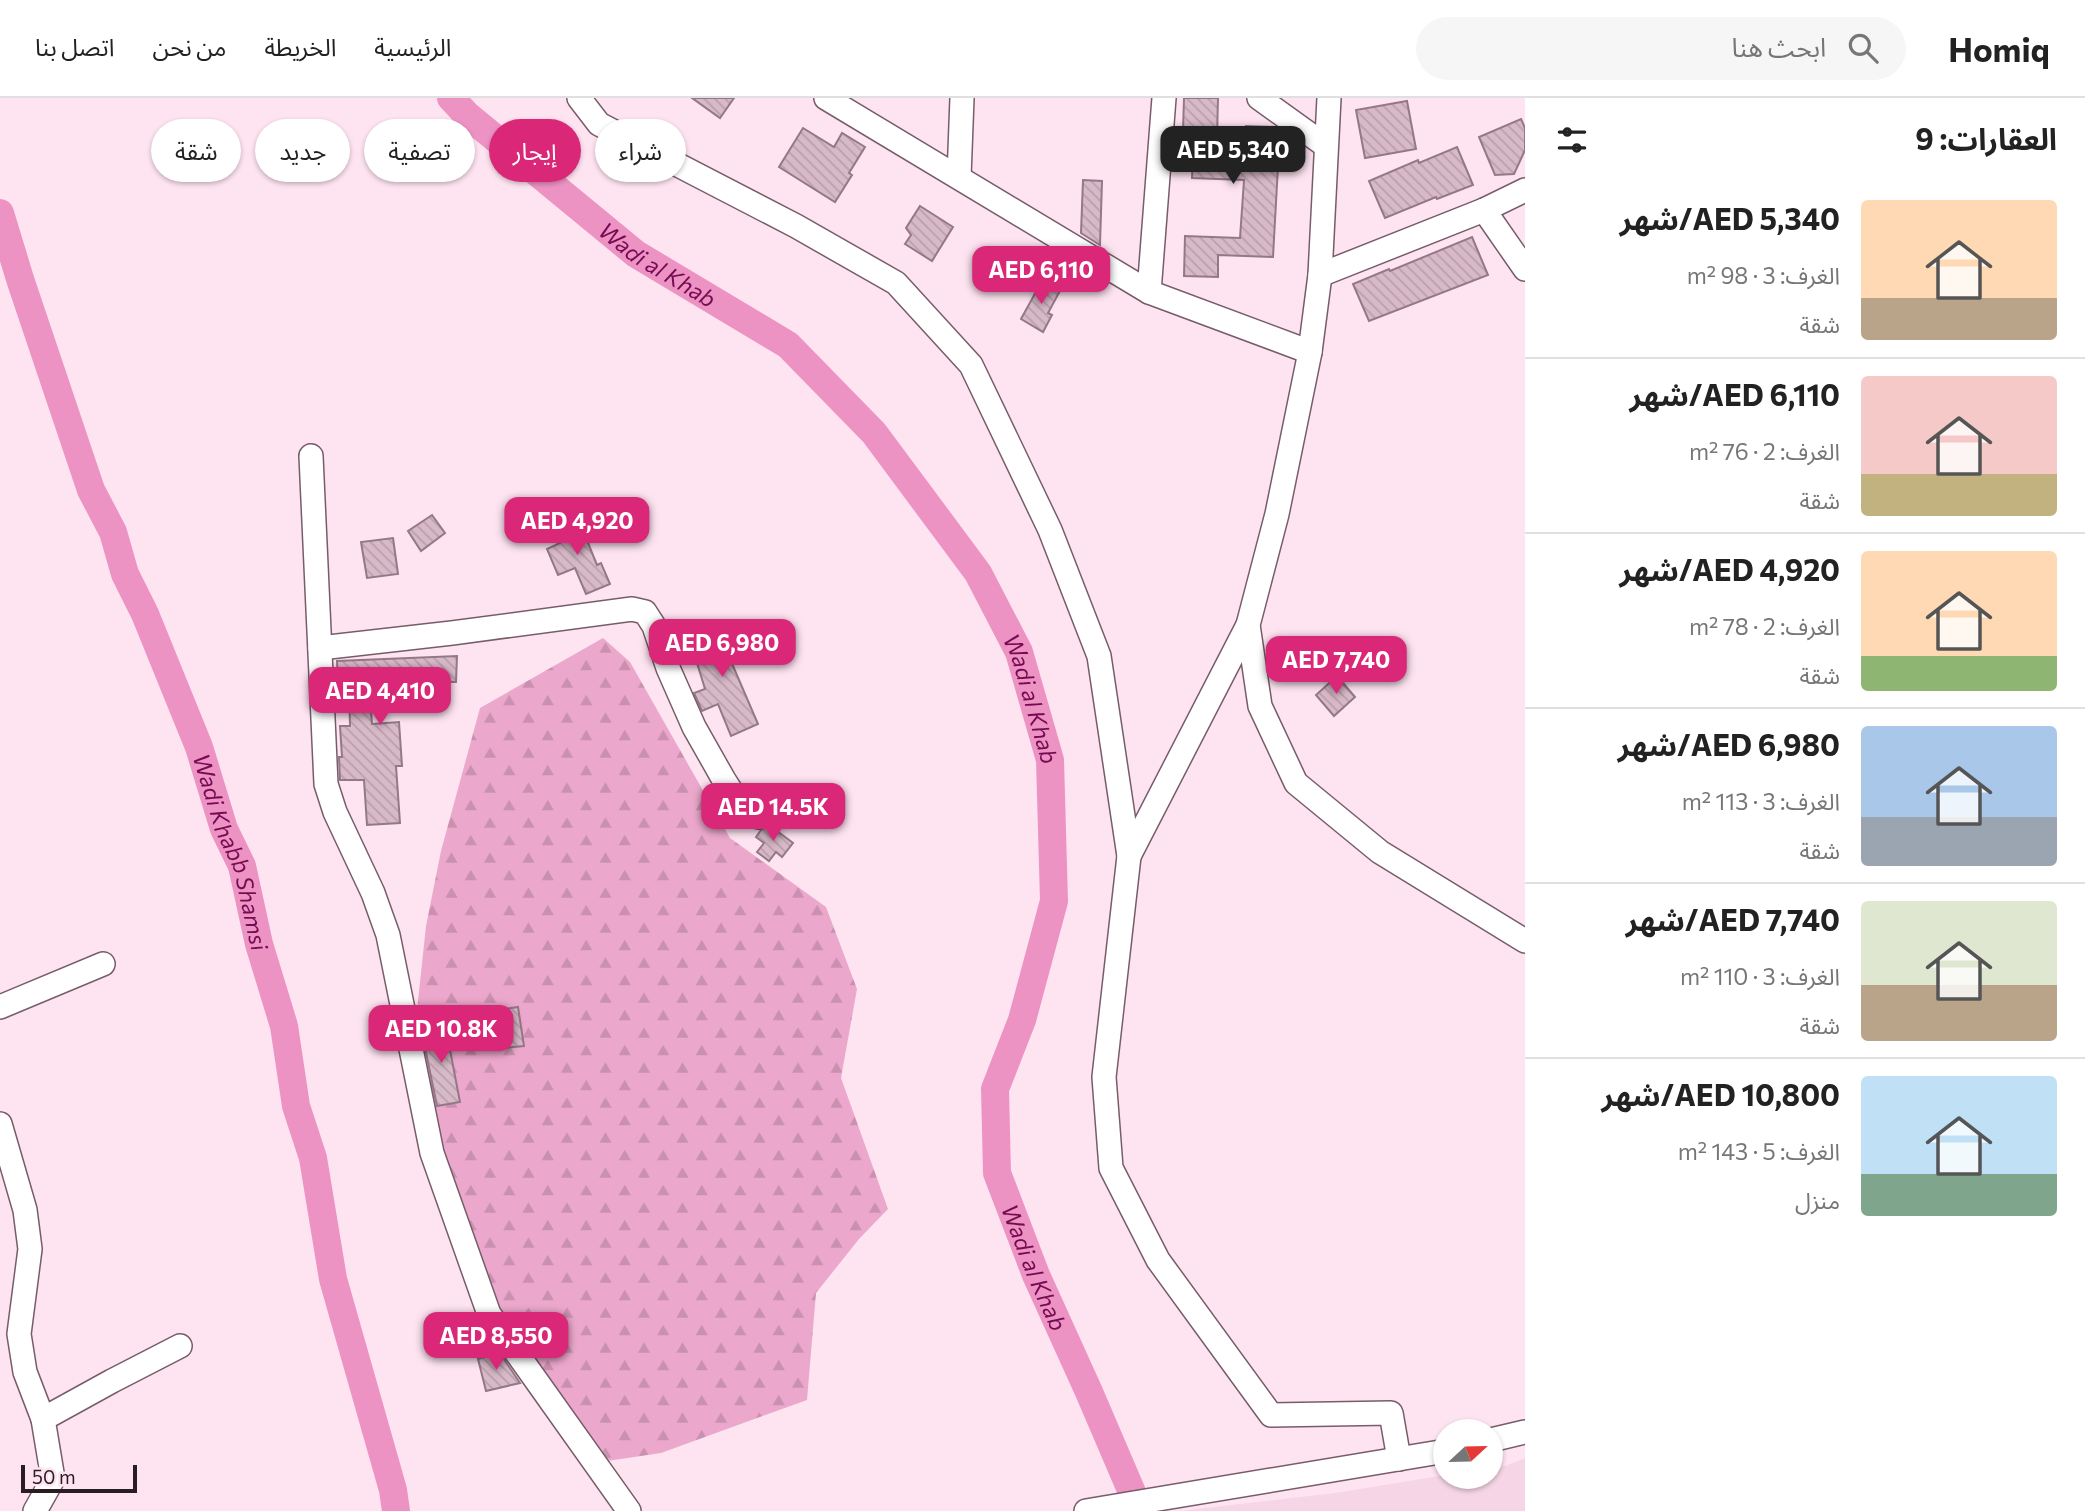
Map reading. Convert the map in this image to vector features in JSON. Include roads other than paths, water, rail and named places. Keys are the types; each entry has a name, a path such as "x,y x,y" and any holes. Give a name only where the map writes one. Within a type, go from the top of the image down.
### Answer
{"street":[{"path":"579,98 599,124 796,226 896,283 971,365 1051,530 1099,656 1129,856 1104,1077 1111,1168 1158,1260 1271,1415 1391,1413 1399,1459"},
{"path":"826,98 1149,292 1310,352"},
{"path":"958,177 962,98"},
{"path":"1149,292 1164,98"},
{"path":"1259,98 1326,146"},
{"path":"1129,856 1248,625 1277,514 1310,352 1320,275 1329,98"},
{"path":"1320,275 1484,210 1525,190"},
{"path":"1484,210 1525,269"},
{"path":"311,456 326,785 335,812 373,893 388,935 432,1153 489,1314 629,1511"},
{"path":"320,648 632,610 645,612 654,626 668,668 694,727 723,780 736,799 758,817"},
{"path":"1248,625 1260,706 1296,783 1380,852 1525,941"},
{"path":"0,1007 103,964"},
{"path":"0,1124 25,1210 30,1248 19,1334 25,1372 43,1419 53,1479 35,1511"},
{"path":"43,1419 180,1346"},
{"path":"1503,1437 1525,1432"},
{"path":"1086,1511 1433,1453"}],"waterway":[{"name":"Wadi al Khab","path":"451,98 467,115 636,254 788,345 874,433 978,573 1019,652 1050,760 1054,901 1022,1020 995,1089 997,1173 1036,1275 1140,1511"},
{"name":"Wadi Khabb Shamsi","path":"0,213 91,490 113,532 125,574 145,614 199,747 224,829 242,866 259,944 284,1026 296,1106 313,1158 333,1279 393,1490 396,1511"}]}
